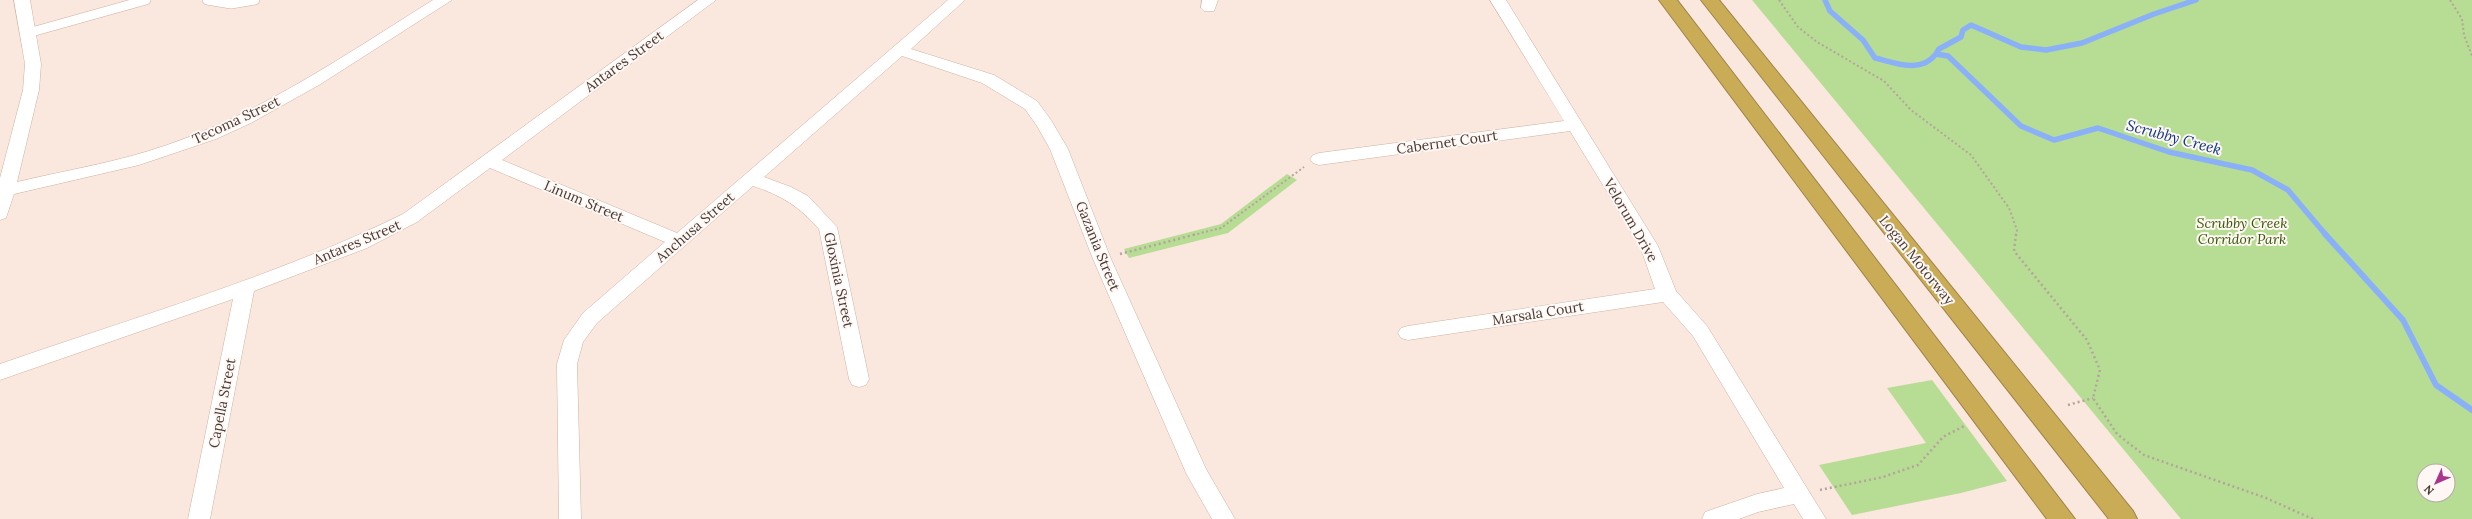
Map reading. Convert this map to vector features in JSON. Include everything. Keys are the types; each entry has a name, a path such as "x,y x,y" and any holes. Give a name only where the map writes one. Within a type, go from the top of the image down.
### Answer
{"highway":[{"path":"1668,0 2062,519"},
{"name":"Logan Motorway","path":"1710,0 2124,519"}],"street":[{"path":"0,214 31,90 33,64 22,0"},
{"name":"Tecoma Street","path":"6,190 124,163 174,148 226,127 274,104 444,0"},
{"name":"Antares Street","path":"0,372 245,287 379,235 410,218 708,0"},
{"name":"Anchusa Street","path":"570,519 567,364 574,340 590,318 957,0"},
{"name":"Velorum Drive","path":"1498,0 1649,246 1667,294 1700,331 1815,519"},
{"name":"Gazania Street","path":"899,50 988,79 1031,105 1045,124 1059,149 1102,259 1198,473 1224,519"},
{"name":"Cabernet Court","path":"1319,159 1575,125"},
{"name":"Linum Street","path":"489,161 679,241"},
{"name":"Gloxinia Street","path":"750,179 795,194 812,207 828,227 859,379"},
{"name":"Capella Street","path":"199,519 245,287"},
{"name":"Marsala Court","path":"1408,333 1667,294"},
{"path":"1713,519 1757,504 1800,494"}],"lane":[{"path":"28,33 146,0"},
{"path":"207,0 225,4 242,4 255,0"}],"path":[{"path":"2450,0 2456,6 2462,19 2464,35 2472,56"},
{"path":"1779,1 1798,27 1818,42 1884,81 1911,110 1971,155 2009,208 2017,230 2014,251 2087,340 2100,370 2093,398 2117,434 2144,455 2266,498 2312,519"},
{"path":"1102,259 1221,228 1303,168 1319,159"},
{"path":"2068,406 2093,398"},
{"path":"1800,494 1883,477 1918,465 1943,437 1966,426"}],"green space":[{"name":"Scrubby Creek Corridor Park","path":"1752,0 2472,0 2472,519 2181,519"},
{"path":"1287,174 1297,180 1228,233 1129,258 1124,249 1221,224"},
{"path":"1932,380 2007,481 1961,493 1852,515 1819,465 1926,443 1887,388"}],"waterway":[{"name":"Scrubby Creek","path":"1825,0 1830,11 1863,40 1875,58 1900,64 1915,65 1923,64 1936,54"},
{"path":"1936,54 1939,49 1961,37 1963,30 1971,25 2021,47 2046,50 2082,43 2154,14 2196,0"},
{"name":"Scrubby Creek","path":"1936,54 1948,56 2021,126 2054,140 2098,128 2169,152 2252,170 2288,190 2326,235"},
{"name":"Scrubby Creek","path":"2325,234 2403,320 2436,385 2472,410"}]}
